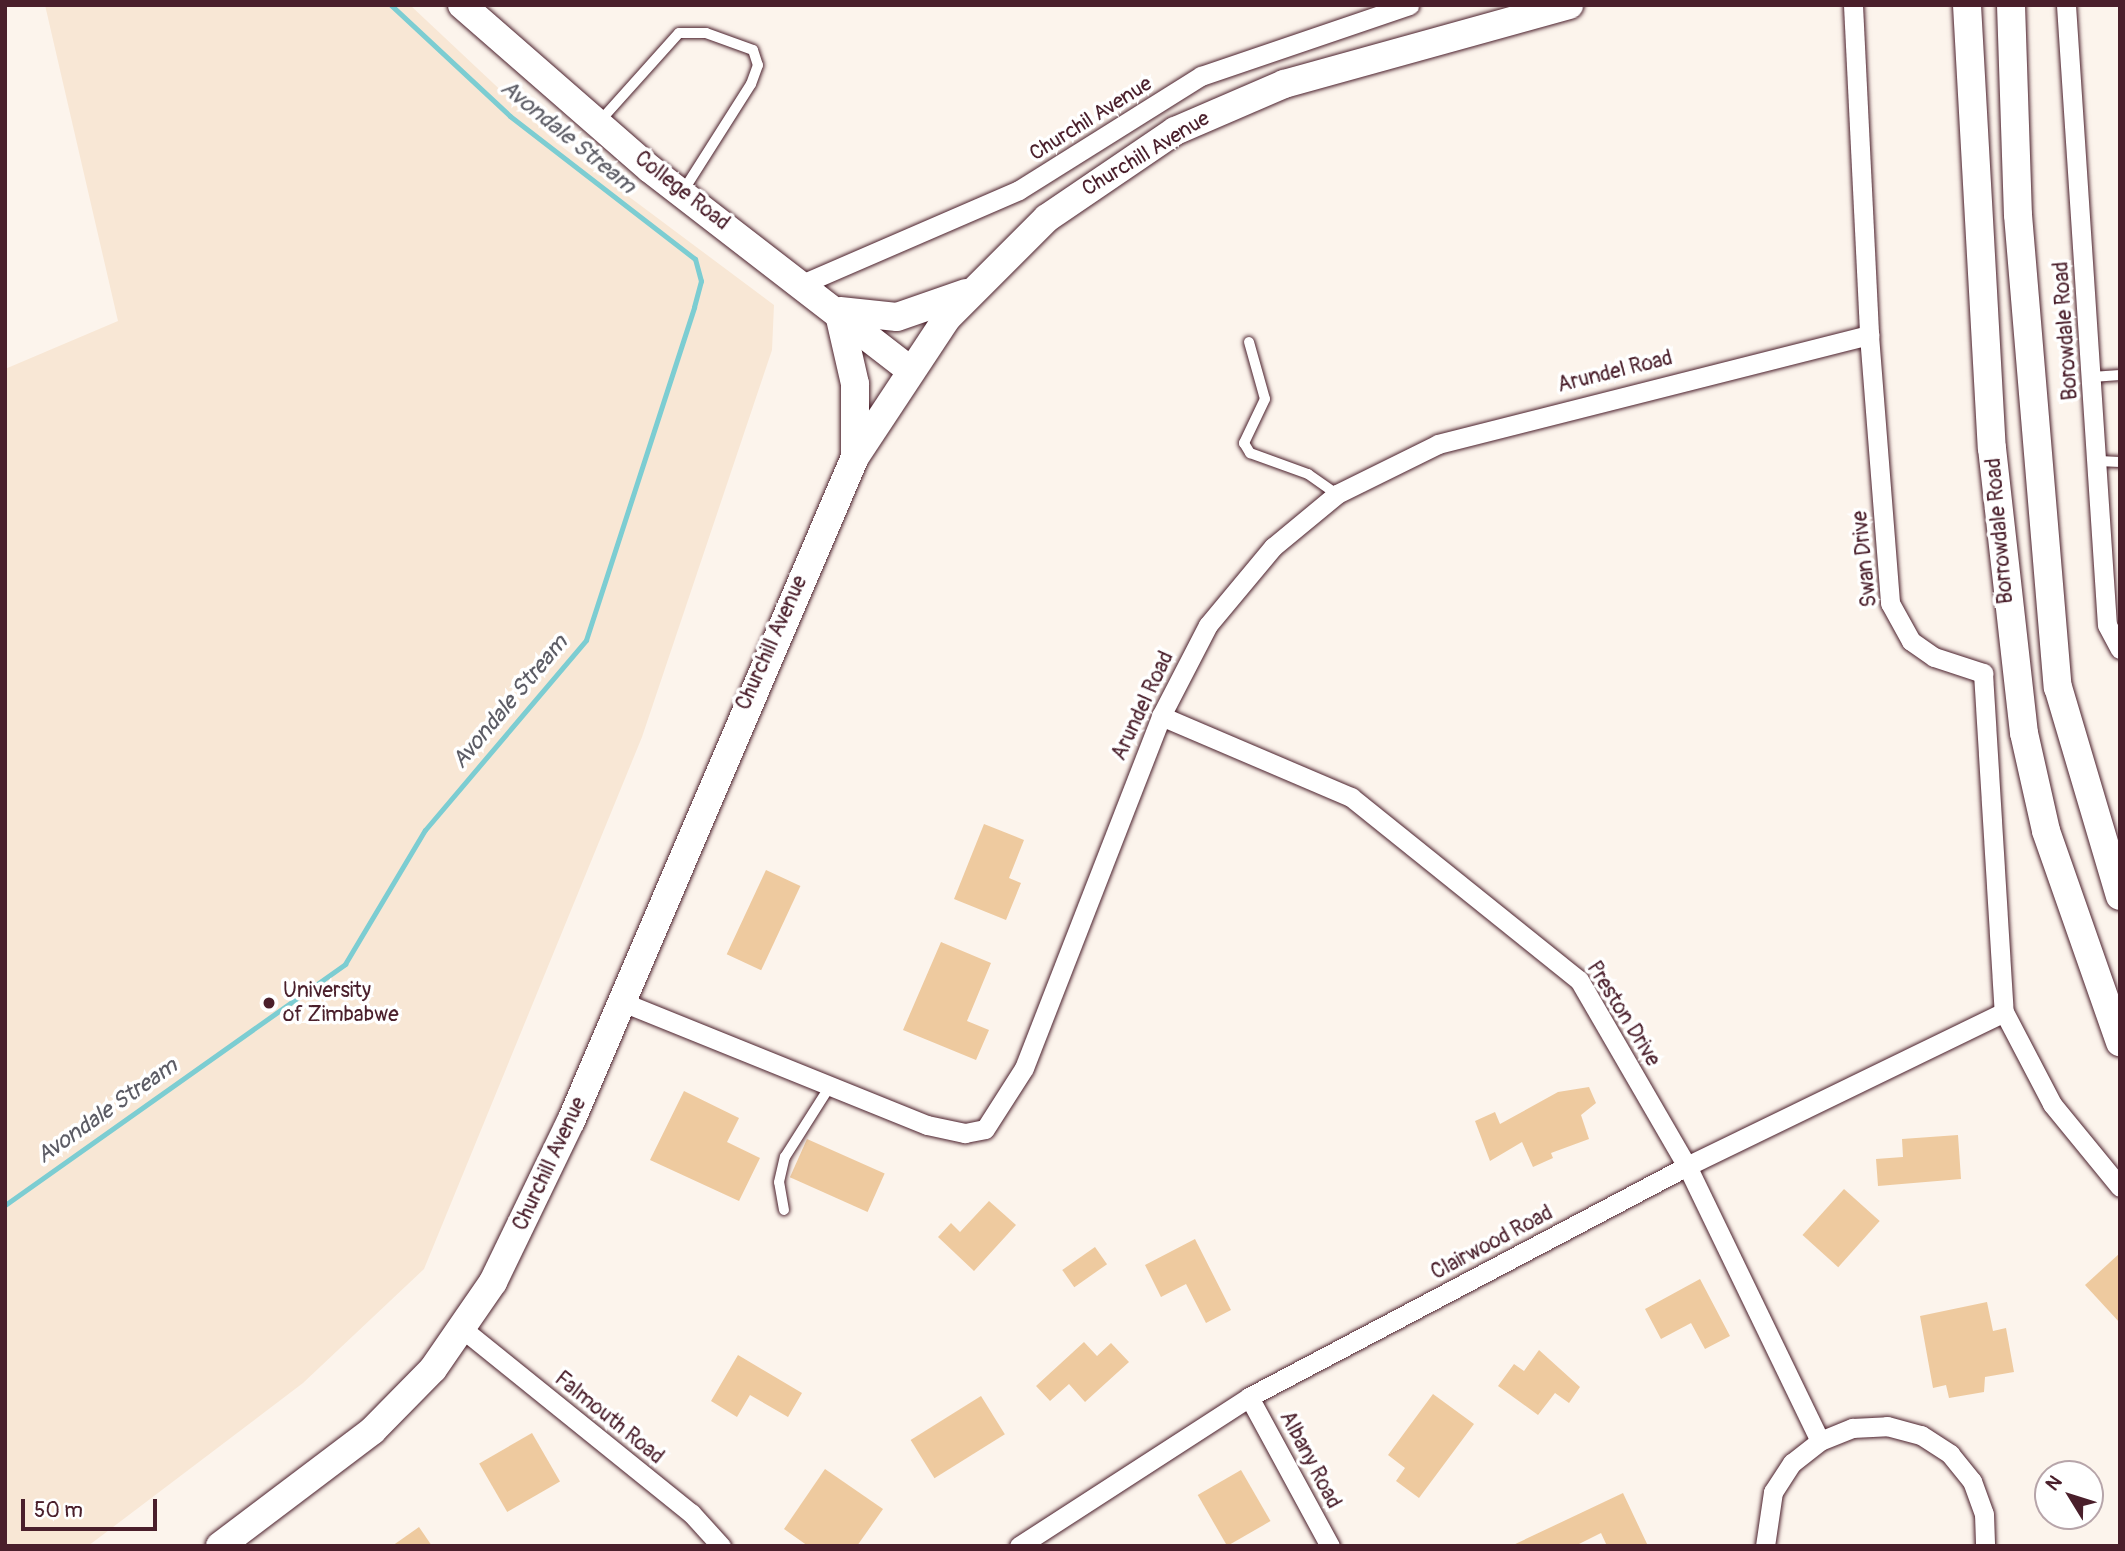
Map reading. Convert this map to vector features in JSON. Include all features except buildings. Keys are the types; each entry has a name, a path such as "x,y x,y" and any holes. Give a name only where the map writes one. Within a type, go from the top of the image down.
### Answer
{"main road":[{"name":"College Road","path":"462,5 598,124 682,193 909,369"},
{"name":"Churchill Avenue","path":"219,1546 372,1431 464,1330 533,1205 855,457 909,369 975,290 1066,202 1175,131 1284,84 1568,5"},
{"name":"Borrowdale Road","path":"1967,5 1993,462 2024,733 2046,831 2120,1042"},
{"name":"Borrowdale Road","path":"2011,5 2018,215 2058,687 2120,896"},
{"path":"855,457 855,384 836,312 897,317 975,290"}],"street":[{"name":"Churchil Avenue","path":"802,284 1019,190 1201,76 1250,54 1409,5"},
{"name":"Swan Drive","path":"1853,5 1868,335 1890,603 1911,641 1934,657 1983,673 2004,1012 2052,1104 2120,1186"},
{"name":"Borowdale Road","path":"2066,5 2099,461 2107,625 2120,649"},
{"name":"Arundel Road","path":"620,1001 948,1130 985,1129 998,1118 1024,1068 1161,716 1208,625 1241,581 1336,495 1438,444 1512,420 1868,335"},
{"name":"Preston Drive","path":"1161,716 1351,797 1547,949 1589,994 1686,1166 1820,1441"},
{"name":"Clairwood Road","path":"1020,1546 1249,1397 1686,1166 2004,1012"},
{"name":"Falmouth Road","path":"464,1330 691,1513 721,1546"},
{"name":"Albany Road","path":"1249,1397 1330,1546"},
{"path":"1765,1546 1773,1492 1792,1462 1820,1441 1852,1428 1887,1426 1921,1435 1950,1454 1972,1481 1984,1514 1985,1546"}],"lane":[{"path":"598,124 679,33 714,35 752,50 758,65 751,84 682,193"},
{"path":"1249,342 1265,399 1244,443 1250,453 1308,474 1336,495"},
{"path":"2092,377 2120,375"},
{"path":"2099,461 2120,462"},
{"path":"784,1210 779,1182 785,1157 831,1085"}],"shaded area":[{"name":"University of Zimbabwe","path":"45,5 410,5 557,143 774,305 772,350 642,737 424,1269 303,1383 88,1546 5,1546 5,369 118,321"}],"waterway":[{"name":"Avondale Stream","path":"5,1205 345,964 425,830 586,640 694,307 701,281 695,259 510,116 391,5"}],"place":[{"name":"University of Zimbabwe","path":"269,1003"}]}
